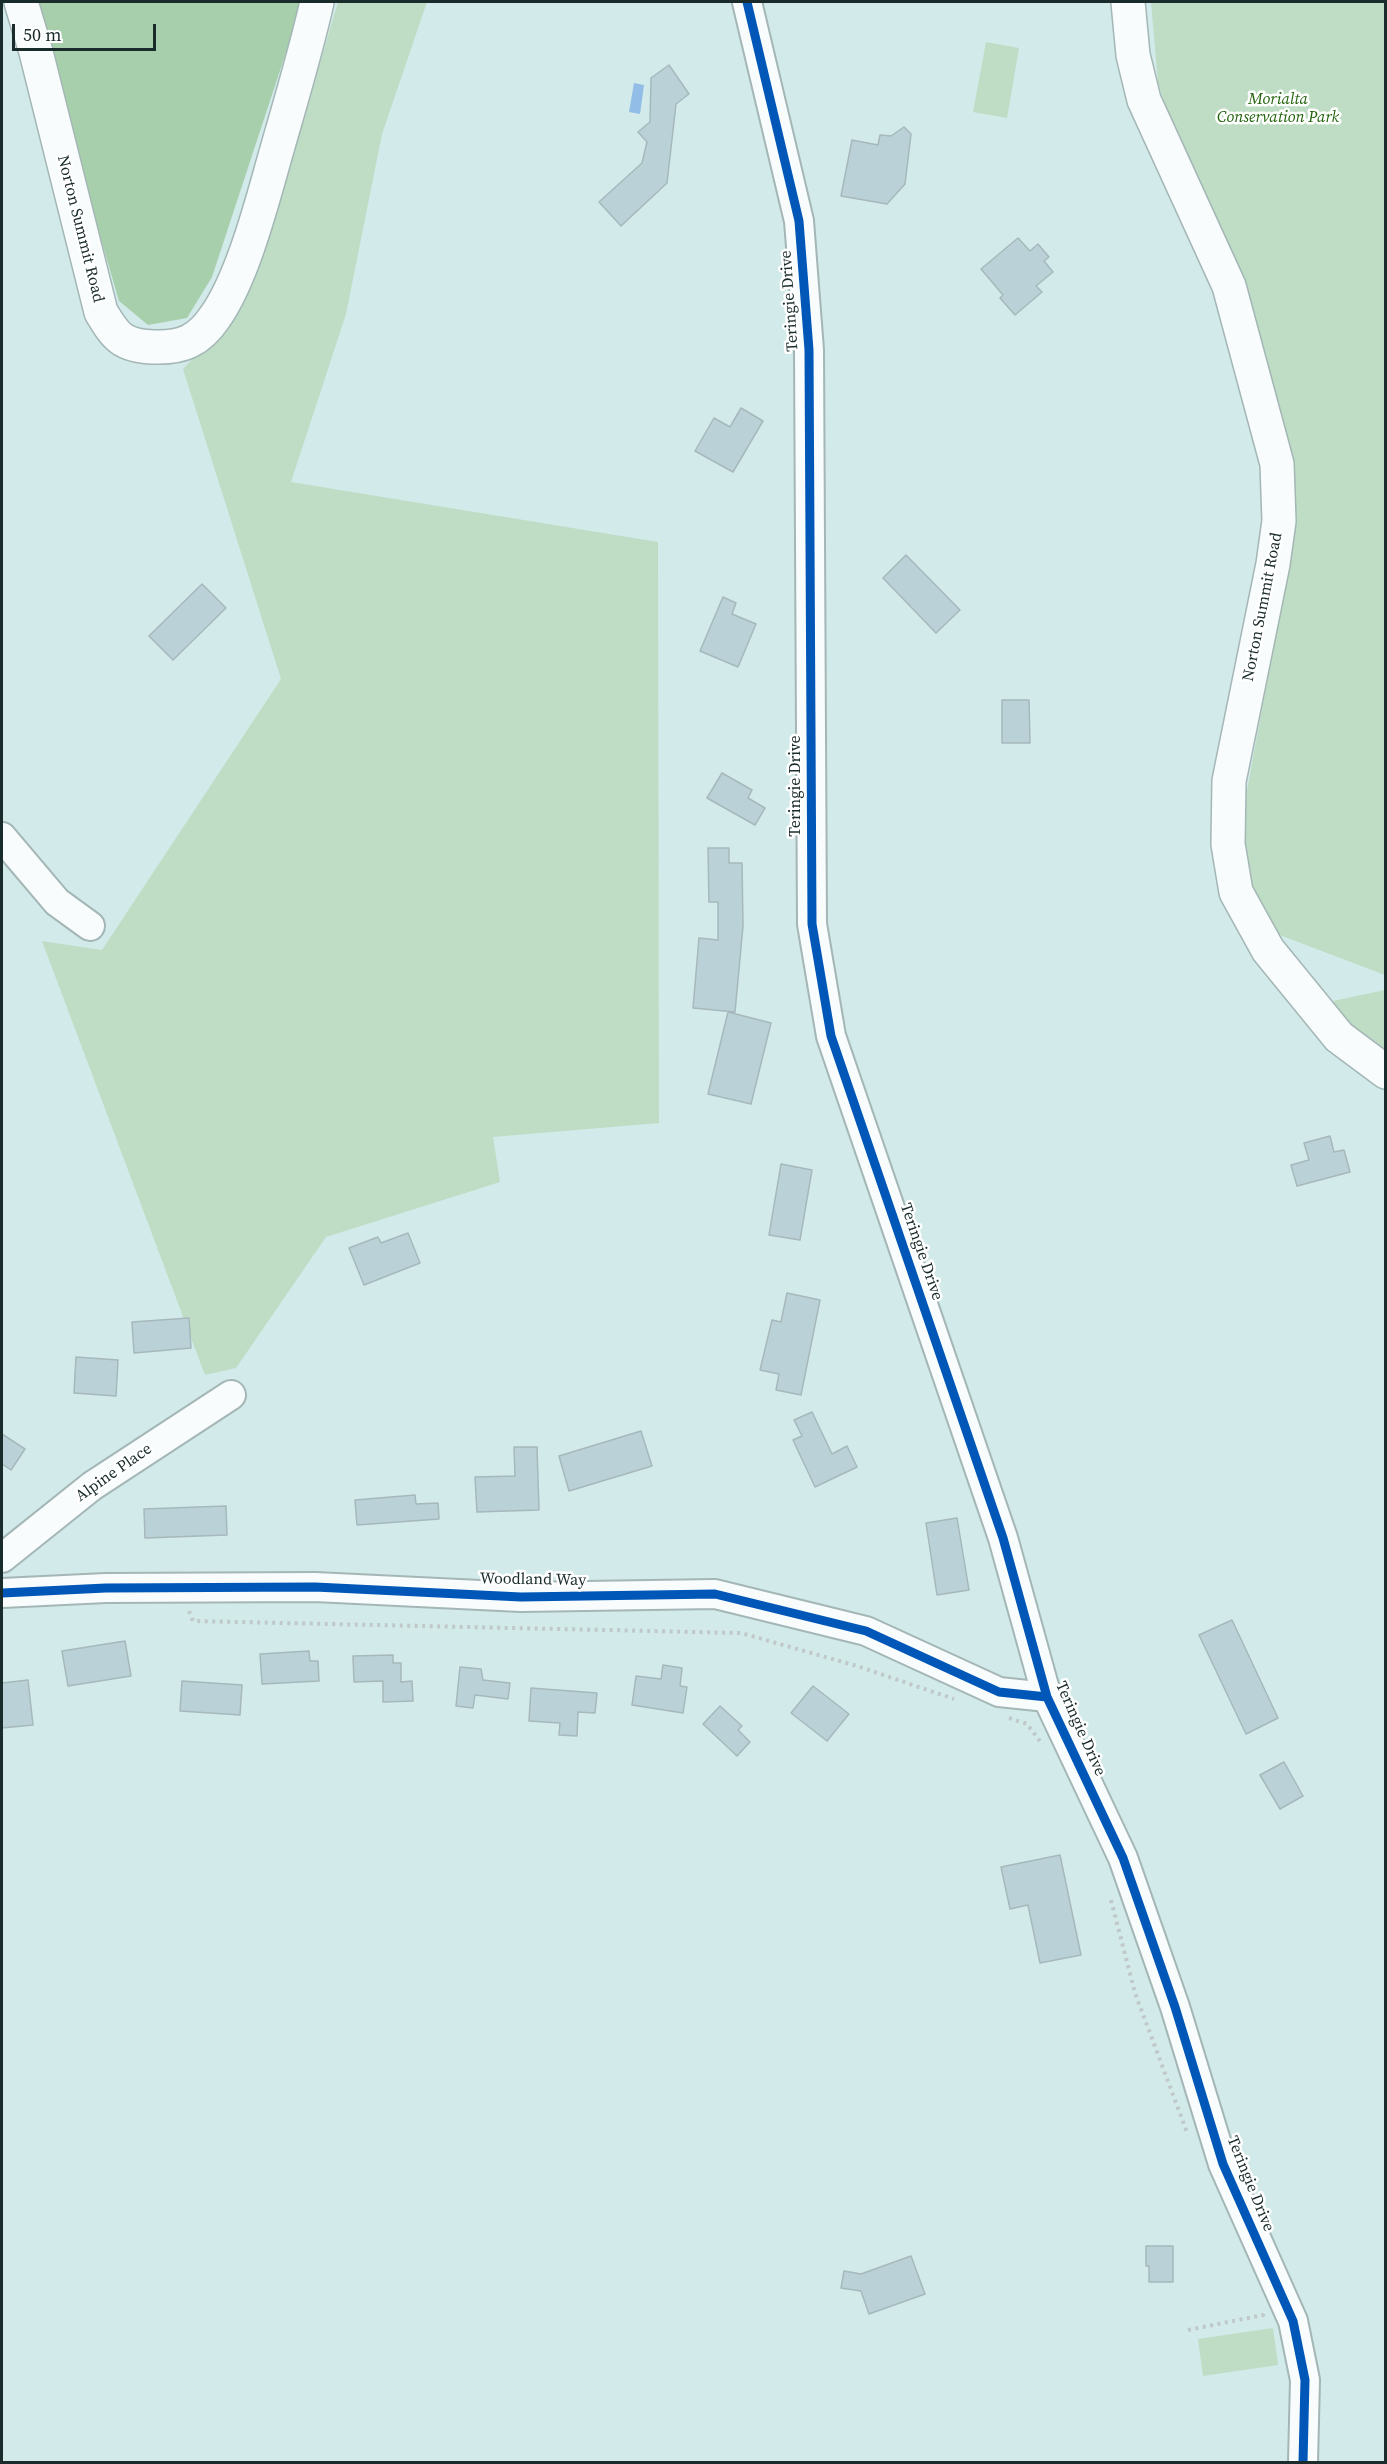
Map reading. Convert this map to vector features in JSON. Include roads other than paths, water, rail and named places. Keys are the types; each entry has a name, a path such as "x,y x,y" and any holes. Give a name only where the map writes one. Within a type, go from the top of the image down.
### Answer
{"main road":[{"name":"Norton Summit Road","path":"21,2 36,52 101,312 126,341 172,348 187,344 199,335 215,318 232,285 259,211 317,2"},
{"name":"Norton Summit Road","path":"1128,2 1133,55 1144,100 1229,286 1277,464 1279,521 1273,564 1229,781 1228,844 1236,892 1268,950 1339,1037 1386,1072"}],"street":[{"name":"Teringie Drive","path":"747,2 799,221 808,350 812,924 831,1036 1003,1538 1047,1697 1123,1858 1175,2007 1223,2164 1293,2321 1305,2380 1304,2463"},
{"path":"2,837 57,902 90,926"},
{"name":"Alpine Place","path":"2,1558 92,1486 231,1395"},
{"name":"Woodland Way","path":"2,1593 106,1588 315,1587 521,1597 715,1594 866,1631 999,1692 1047,1697"}],"water":[{"path":"634,83 644,85 640,114 629,112"}],"park label":[{"name":"Morialta Conservation Park","path":"1278,109"}]}
